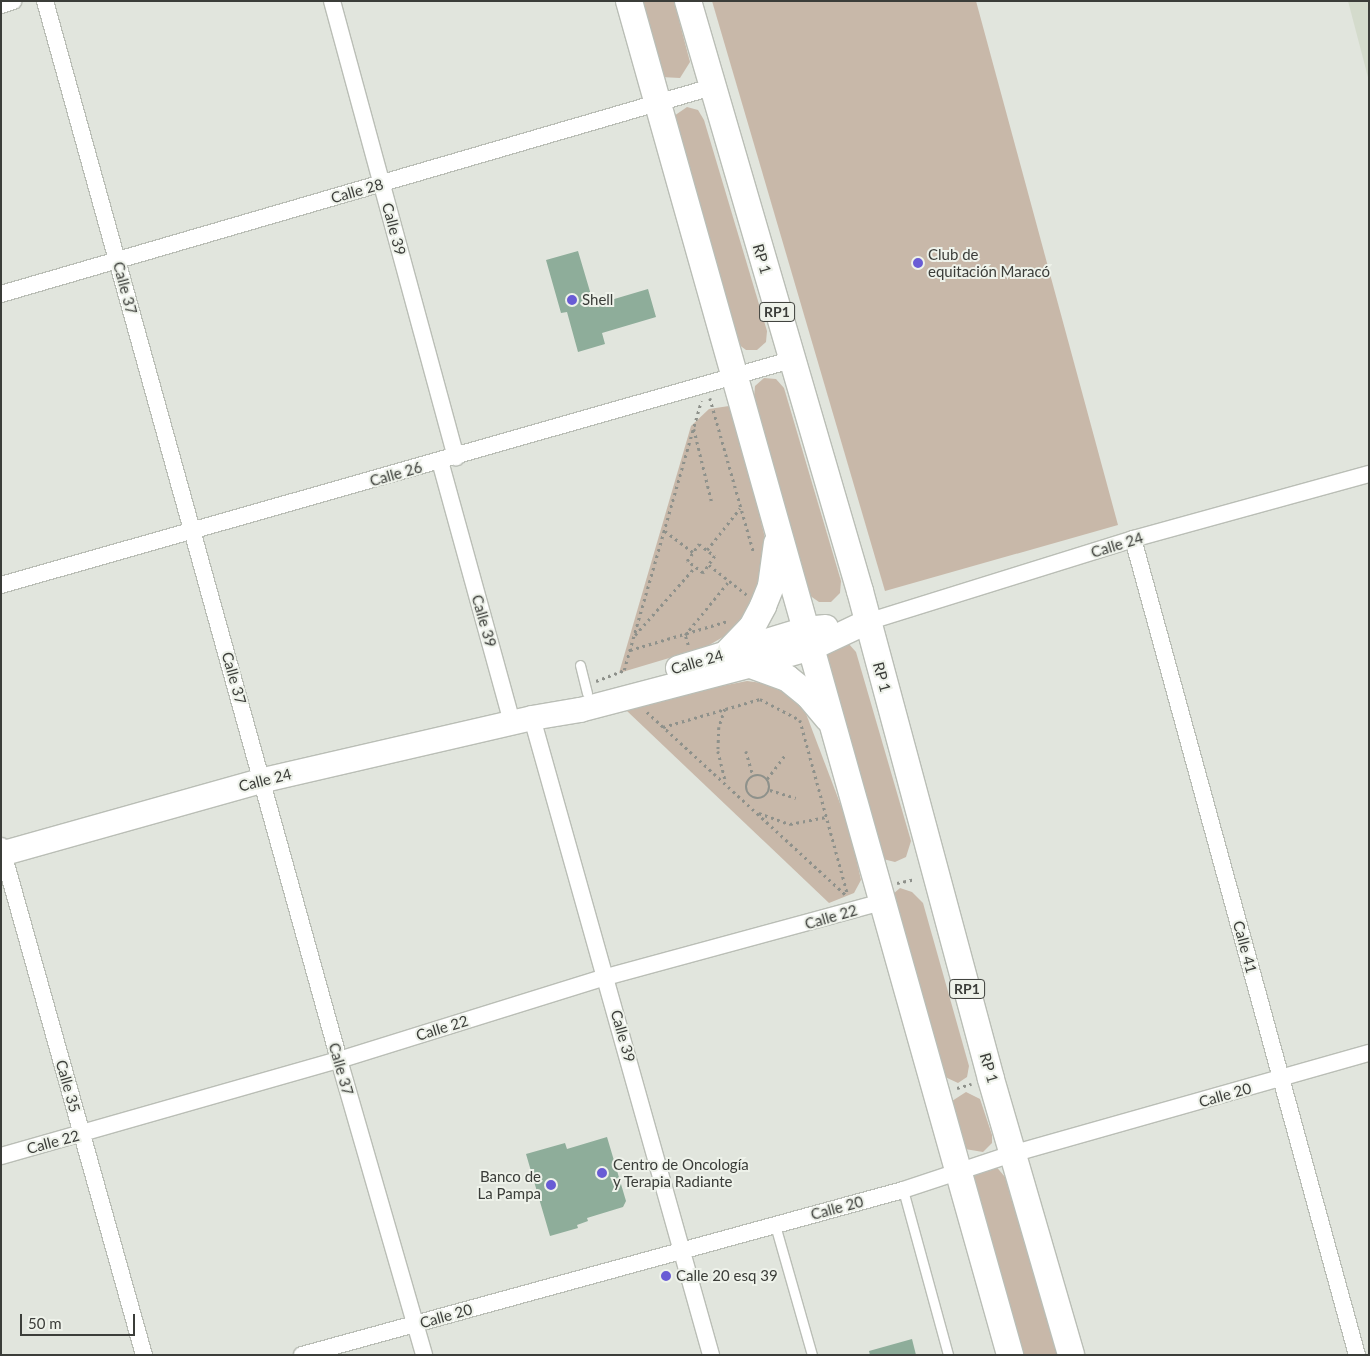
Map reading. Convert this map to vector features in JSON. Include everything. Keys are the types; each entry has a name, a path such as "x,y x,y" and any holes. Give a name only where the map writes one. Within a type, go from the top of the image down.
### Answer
{"main road":[{"path":"629,1 1010,1355"},
{"name":"RP 1","path":"688,1 867,622 991,1079 1015,1153 1072,1355"},
{"path":"726,654 752,627 771,586 776,566 777,525"},
{"path":"751,665 787,678 809,696 833,724"}],"street":[{"path":"1,5 13,1"},
{"name":"Calle 37","path":"46,1 192,531 264,780 339,1060 424,1355"},
{"name":"Calle 39","path":"332,1 456,457"},
{"name":"Calle 28","path":"1,294 712,87"},
{"name":"Calle 26","path":"1,585 456,457 791,360"},
{"name":"Calle 39","path":"440,461 606,977 712,1355"},
{"name":"Calle 24","path":"522,720 586,689 726,654 809,638 867,622 1133,539 1369,474"},
{"name":"Calle 41","path":"1133,539 1357,1355"},
{"name":"Calle 24","path":"2,851 264,780 522,720 580,710 751,665 809,638"},
{"name":"Calle 35","path":"2,851 144,1355"},
{"name":"Calle 22","path":"1,1156 339,1060 606,977 881,895"},
{"name":"Calle 20","path":"302,1355 903,1190 958,1170 1015,1153 1369,1053"}],"lane":[{"path":"580,665 586,689"},
{"path":"903,1190 948,1355"},
{"path":"775,1225 812,1355"}],"path":[{"path":"586,689 624,670 706,384"},
{"path":"706,384 756,560"},
{"path":"694,427 712,503"},
{"path":"707,550 741,507"},
{"path":"664,530 693,552"},
{"path":"699,544 715,556 703,573 687,561 693,552 699,544"},
{"path":"709,565 750,598 754,591"},
{"path":"634,637 695,567"},
{"path":"685,636 729,581"},
{"path":"630,650 685,636 732,620"},
{"path":"663,726 760,699 800,720 851,904"},
{"path":"725,709 719,727 718,752 727,785"},
{"path":"639,715 647,712 663,726 752,808 851,904"},
{"path":"746,750 754,776"},
{"path":"767,779 786,755"},
{"path":"754,776 767,779"},
{"path":"754,776 747,785 751,796 762,798 770,790"},
{"path":"767,779 770,790"},
{"path":"770,790 796,798"},
{"path":"752,808 777,821 790,824 826,817"},
{"path":"881,895 936,874"},
{"path":"936,1094 991,1079"}],"shaded area":[{"path":"636,1 674,1 690,62 680,78 661,77"},
{"name":"Club de equitación Maracó","path":"712,1 976,1 1118,525 885,591"},
{"path":"1348,1 1369,1 1369,81"},
{"path":"687,107 698,110 704,120 767,331 766,342 757,350 746,350 738,344 674,116"},
{"path":"764,378 776,379 784,388 841,581 840,593 831,602 819,602 809,595 754,398 755,386"},
{"path":"729,406 734,412 769,554 748,615 728,634 706,647 619,673 691,426 709,409"},
{"path":"848,643 856,652 911,841 906,857 895,862 883,859 826,656 827,650"},
{"path":"747,681 771,684 792,695 805,711 849,827 861,880 854,893 829,903 627,711 681,694"},
{"path":"900,888 912,892 923,903 969,1066 967,1077 958,1083 943,1076 892,895"},
{"path":"966,1092 980,1099 992,1135 992,1143 983,1152 965,1149 952,1101"},
{"path":"994,1164 1005,1177 1057,1355 1021,1355 973,1178 975,1173"}],"building":[{"path":"578,251 594,305 648,289 656,317 602,333 605,344 578,352 567,312 561,313 546,260"},
{"path":"607,1137 626,1201 623,1207 587,1218 588,1221 577,1225 578,1228 550,1236 526,1154 565,1143 567,1149"},
{"path":"912,1339 916,1355 870,1355 869,1351"}],"place":[{"name":"Club de equitación Maracó","path":"918,263"},
{"name":"Shell","path":"572,300"},
{"name":"Centro de Oncología y Terapia Radiante","path":"602,1173"},
{"name":"Banco de La Pampa","path":"551,1185"},
{"name":"Calle 20 esq 39","path":"666,1276"}]}
